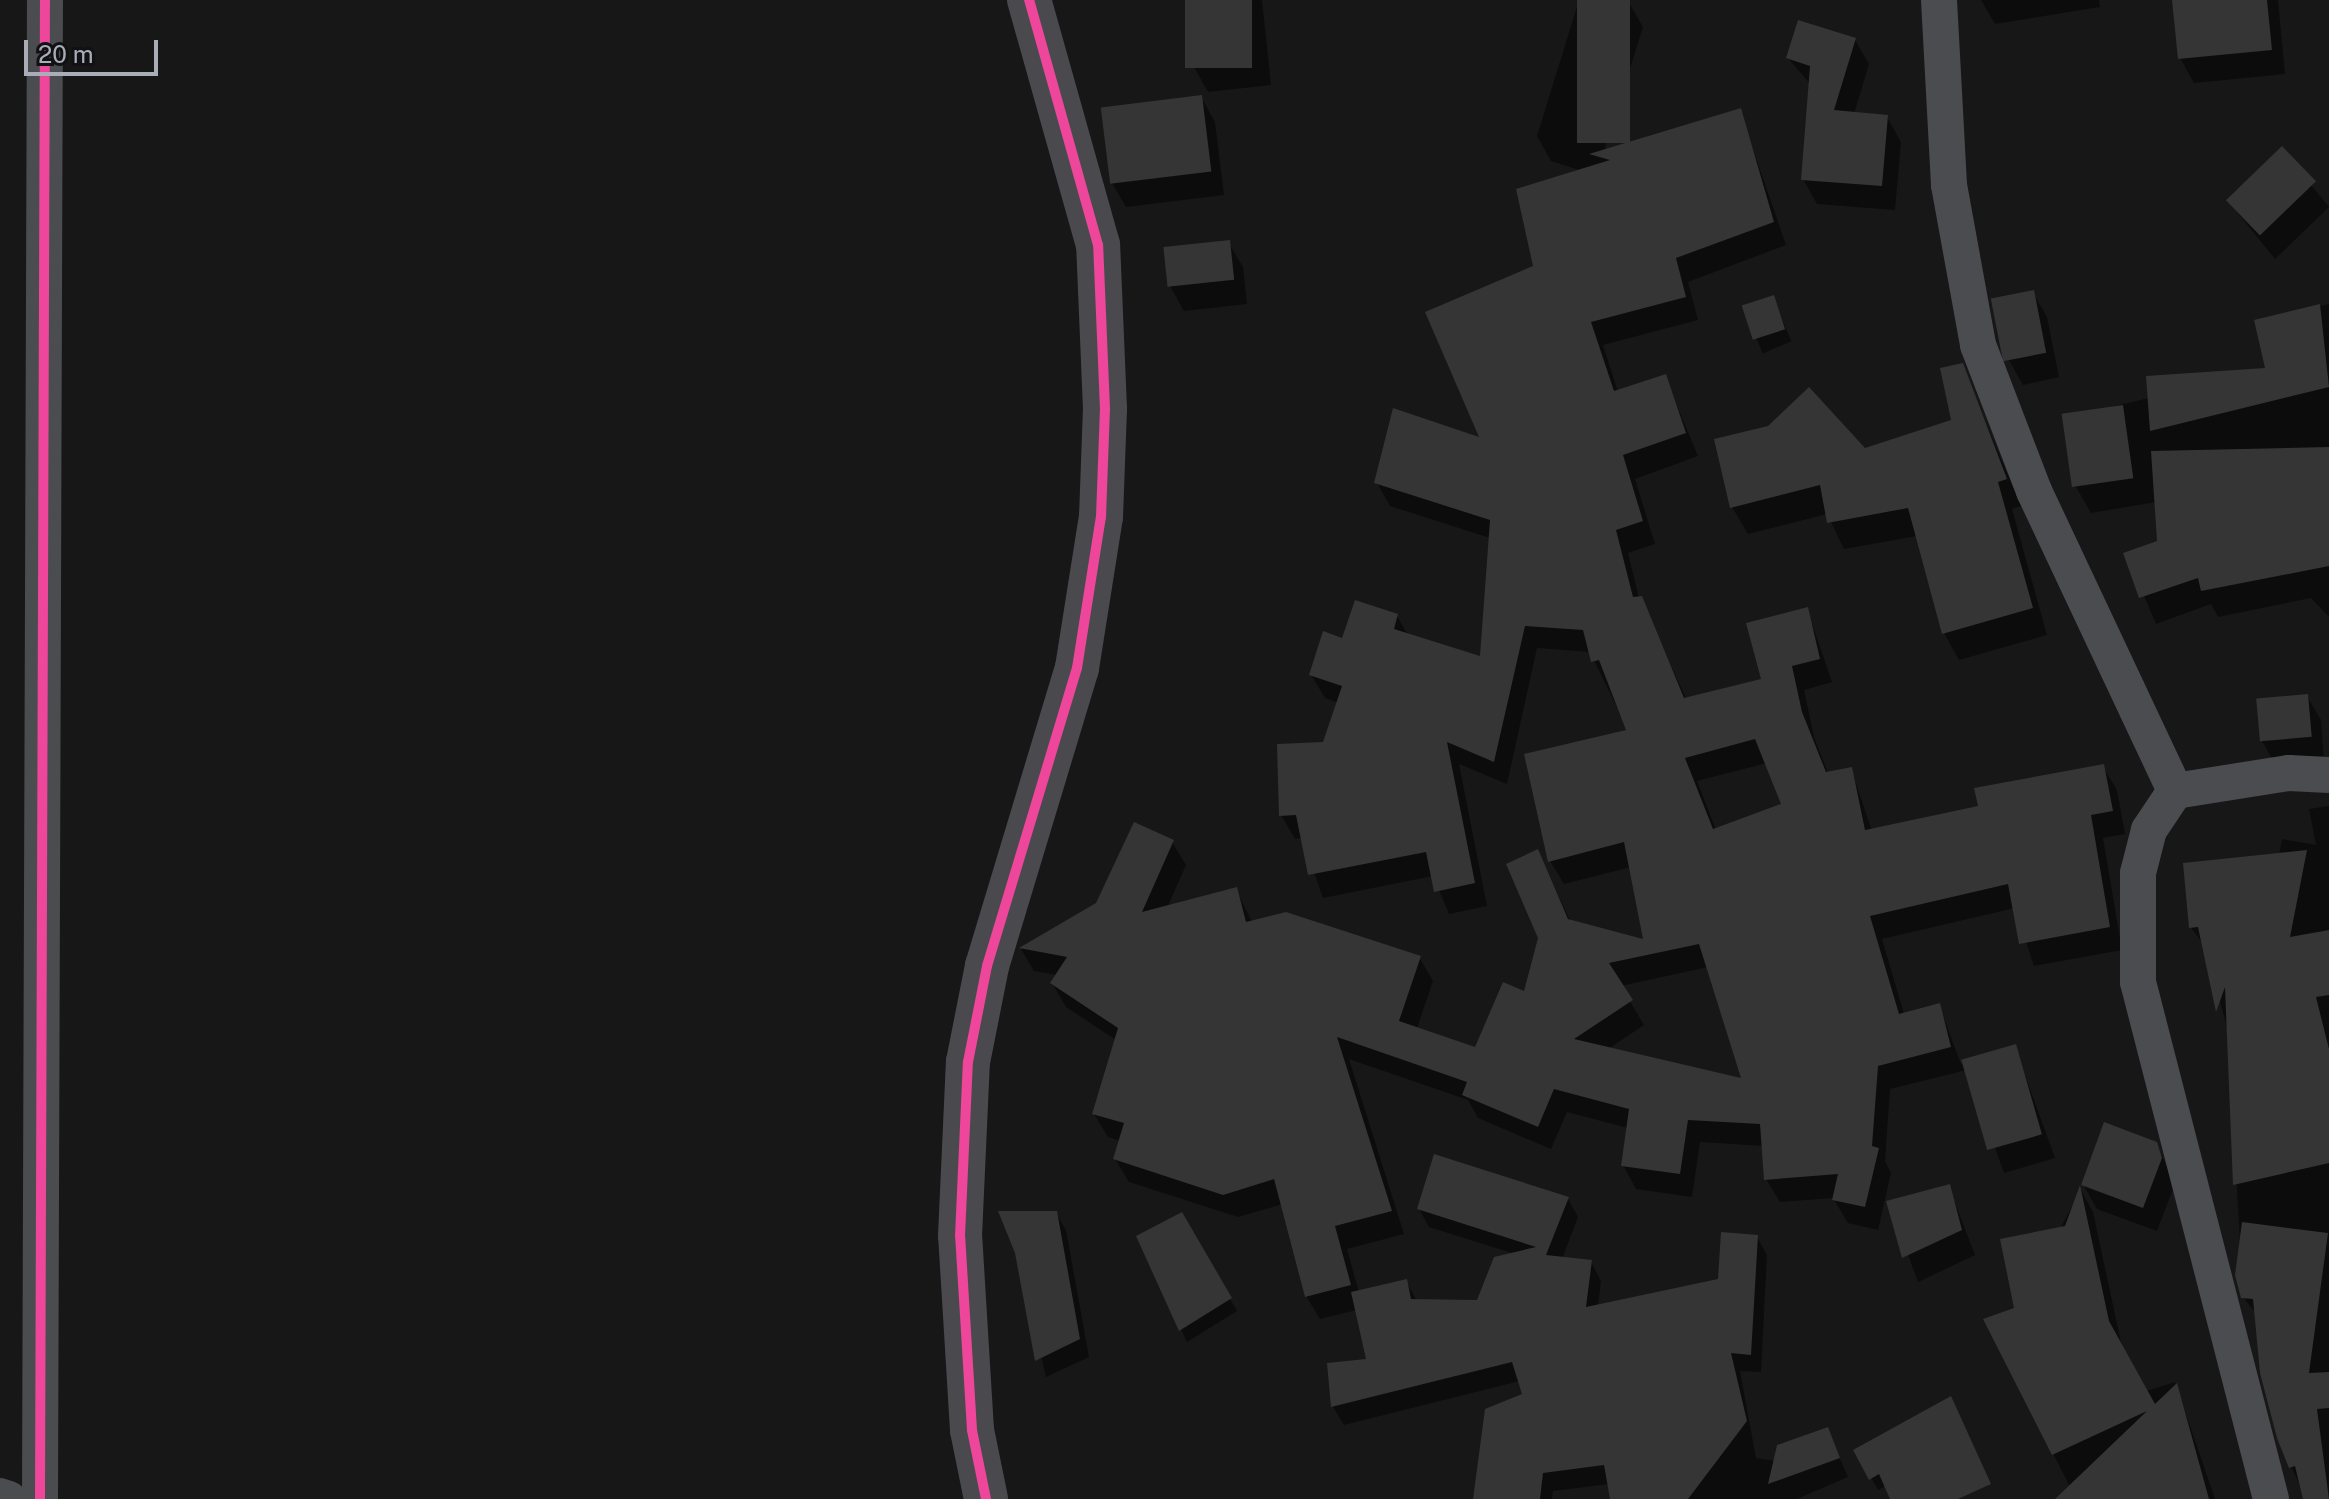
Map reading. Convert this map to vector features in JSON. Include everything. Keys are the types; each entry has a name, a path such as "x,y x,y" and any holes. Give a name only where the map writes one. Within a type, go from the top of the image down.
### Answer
{"street":[{"path":"40,1499 45,0"},
{"path":"986,1499 972,1430 960,1236 968,1062 987,966 1077,668 1101,517 1105,409 1098,245 1029,0"},
{"path":"1939,0 1949,185 1978,345 2034,491 2175,791"},
{"path":"2271,1499 2138,982 2138,873 2149,830 2175,791 2289,773 2329,775"},
{"path":"0,1496 9,1499"}],"building":[{"path":"1185,0 1252,0 1252,68 1185,68"},
{"path":"1577,0 1630,0 1630,143 1577,143"},
{"path":"2172,0 2267,0 2272,50 2178,59"},
{"path":"1798,20 1856,38 1834,110 1888,115 1882,186 1801,180 1810,66 1786,58"},
{"path":"1202,95 1211,171 1110,184 1101,107"},
{"path":"1741,108 1774,222 1676,258 1686,297 1591,322 1614,391 1666,374 1686,433 1623,455 1643,521 1616,530 1633,597 1642,596 1684,698 1761,679 1746,623 1808,607 1820,659 1792,666 1802,712 1826,772 1852,767 1865,830 1978,806 1974,788 2104,764 2113,811 2091,815 2110,927 2019,944 2008,884 1870,916 1899,1014 1940,1003 1951,1047 1878,1066 1872,1146 1879,1148 1865,1207 1832,1200 1838,1174 1764,1180 1760,1124 1688,1120 1680,1174 1621,1166 1629,1109 1554,1089 1538,1127 1462,1095 1467,1082 1337,1037 1392,1211 1335,1226 1351,1285 1305,1297 1274,1179 1223,1195 1113,1159 1124,1123 1092,1114 1118,1028 1050,983 1067,957 1019,948 1096,903 1134,822 1174,840 1142,912 1237,887 1246,922 1286,912 1421,956 1399,1021 1475,1047 1503,982 1524,991 1538,938 1506,864 1538,849 1568,919 1643,939 1624,842 1548,862 1524,754 1626,730 1599,660 1591,662 1583,630 1525,626 1494,762 1447,742 1475,883 1434,892 1426,852 1308,875 1296,815 1279,816 1277,744 1323,742 1342,686 1309,675 1323,631 1342,638 1355,600 1398,614 1394,629 1480,656 1490,520 1374,483 1393,408 1479,437 1425,312 1533,266 1516,189 1610,160 1589,154","holes":["1755,739 1781,804 1713,829 1685,758","1699,944 1741,1078 1574,1039 1633,1000 1609,963"]},
{"path":"2282,146 2316,181 2260,235 2226,200"},
{"path":"1230,240 1234,280 1168,287 1163,247"},
{"path":"2034,290 2046,353 2003,361 1991,298"},
{"path":"1774,295 1785,329 1753,340 1742,306"},
{"path":"2320,304 2329,387 2150,431 2146,376 2265,368 2254,320"},
{"path":"1963,363 2007,479 1998,482 2033,608 1942,634 1908,508 1827,523 1820,485 1730,508 1714,439 1768,426 1809,387 1865,448 1951,420 1940,368"},
{"path":"2123,405 2133,478 2072,487 2062,414"},
{"path":"2329,447 2329,566 2201,591 2198,578 2139,598 2123,553 2157,541 2151,451"},
{"path":"2308,694 2312,737 2260,741 2256,699"},
{"path":"2307,850 2290,937 2329,930 2329,995 2316,997 2329,1049 2329,1163 2233,1185 2225,987 2216,1012 2198,927 2189,928 2183,863"},
{"path":"2016,1044 2042,1134 1987,1150 1961,1060"},
{"path":"2104,1122 2157,1142 2162,1158 2143,1208 2081,1185"},
{"path":"1434,1154 1569,1197 1546,1255 1592,1260 1586,1307 1718,1279 1721,1232 1758,1235 1751,1355 1731,1353 1747,1421 1688,1499 1610,1499 1604,1465 1543,1473 1540,1499 1473,1499 1485,1409 1522,1394 1512,1362 1331,1407 1327,1363 1366,1359 1351,1292 1407,1279 1411,1299 1477,1300 1494,1257 1536,1247 1417,1209"},
{"path":"1950,1184 1962,1230 1902,1258 1886,1201"},
{"path":"2080,1185 2109,1321 2155,1404 2177,1383 2209,1499 2055,1499 2147,1411 2052,1455 1983,1319 2014,1308 2000,1239 2065,1226"},
{"path":"998,1211 1057,1211 1080,1339 1035,1361 1015,1253"},
{"path":"1182,1212 1232,1298 1179,1331 1136,1236"},
{"path":"2242,1222 2328,1233 2309,1373 2329,1372 2329,1408 2317,1409 2329,1499 2303,1499 2295,1466 2289,1468 2277,1438 2260,1373 2253,1299 2241,1298 2235,1275"},
{"path":"1951,1396 1991,1484 1958,1499 1890,1499 1879,1474 1869,1480 1853,1450"},
{"path":"1828,1427 1840,1458 1768,1484 1777,1445"}],"cycle path":[{"path":"40,1499 45,0"},
{"path":"986,1499 972,1430 960,1236 968,1062 987,966 1077,668 1101,517 1105,409 1098,245 1029,0"}]}
